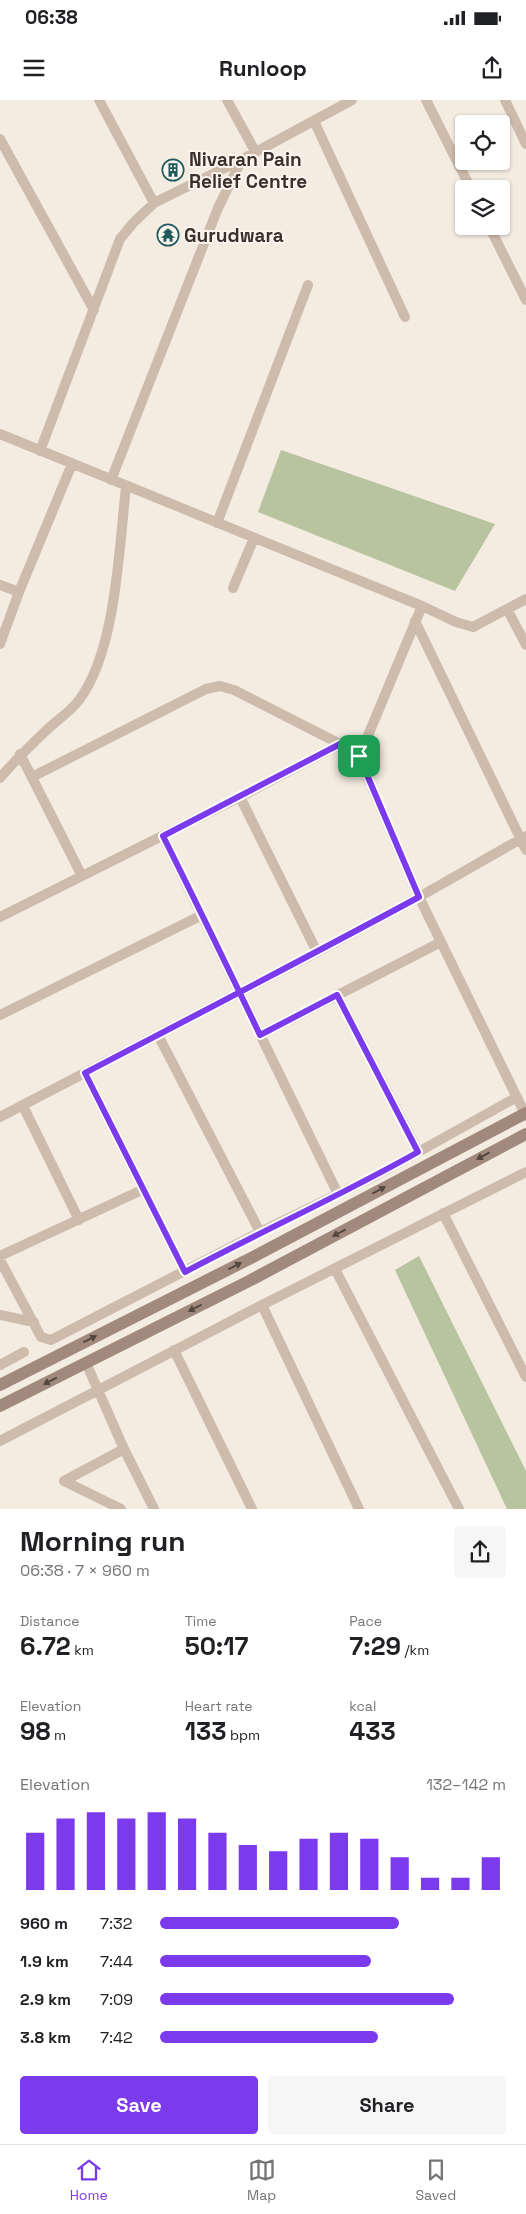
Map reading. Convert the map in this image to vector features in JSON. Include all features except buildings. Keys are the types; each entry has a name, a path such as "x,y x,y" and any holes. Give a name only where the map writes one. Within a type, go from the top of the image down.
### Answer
{"street":[{"path":"99,100 154,203"},
{"path":"227,100 254,151"},
{"path":"40,451 120,239 134,222 154,203 242,159 352,100"},
{"path":"426,100 466,180"},
{"path":"505,100 526,144"},
{"path":"314,121 405,317"},
{"path":"0,139 94,310"},
{"path":"111,480 218,208 242,159"},
{"path":"494,235 526,300"},
{"path":"217,523 308,285"},
{"path":"0,434 422,606 456,622 473,626 526,599"},
{"path":"0,644 19,592 72,464"},
{"path":"0,778 20,754 78,702 94,677 104,648 113,597 126,486"},
{"path":"233,588 254,538"},
{"path":"0,585 19,592"},
{"path":"359,756 422,606"},
{"path":"507,609 526,645"},
{"path":"415,621 523,837 526,850"},
{"path":"0,1385 253,1257 526,1114 419,897 359,756 340,744 234,690 220,686 206,688 32,777"},
{"path":"0,917 240,797 340,744"},
{"path":"20,754 82,876"},
{"path":"240,797 317,952"},
{"path":"163,836 338,1194"},
{"path":"0,1117 317,952 419,897 523,837"},
{"path":"0,1015 202,915"},
{"path":"260,1035 441,942"},
{"path":"337,995 418,1152"},
{"path":"158,1035 260,1232"},
{"path":"85,1073 185,1272"},
{"path":"0,1260 42,1337 51,1340 338,1194 517,1098"},
{"path":"23,1106 79,1220"},
{"path":"0,1406 249,1280 526,1134"},
{"path":"0,1441 443,1212 526,1172"},
{"path":"0,1256 144,1189"},
{"path":"443,1212 526,1377"},
{"path":"334,1269 459,1509"},
{"path":"262,1305 359,1509"},
{"path":"0,1315 34,1322"},
{"path":"174,1350 252,1509"},
{"path":"0,1365 24,1352"},
{"path":"86,1363 124,1449 154,1509"},
{"path":"121,1509 64,1481 124,1449"}],"green space":[{"path":"281,450 495,524 455,591 258,512"},
{"path":"419,1256 526,1471 526,1509 507,1509 395,1270"}],"place":[{"name":"Nivaran Pain Relief Centre","path":"173,170"},
{"name":"Gurudwara","path":"168,235"}],"route":[{"path":"359,756 340,744 163,836 240,992 260,1035 337,995 418,1152 377,1175 260,1232 185,1272 85,1073 199,1014 240,992 317,952 419,897 359,756"}]}
